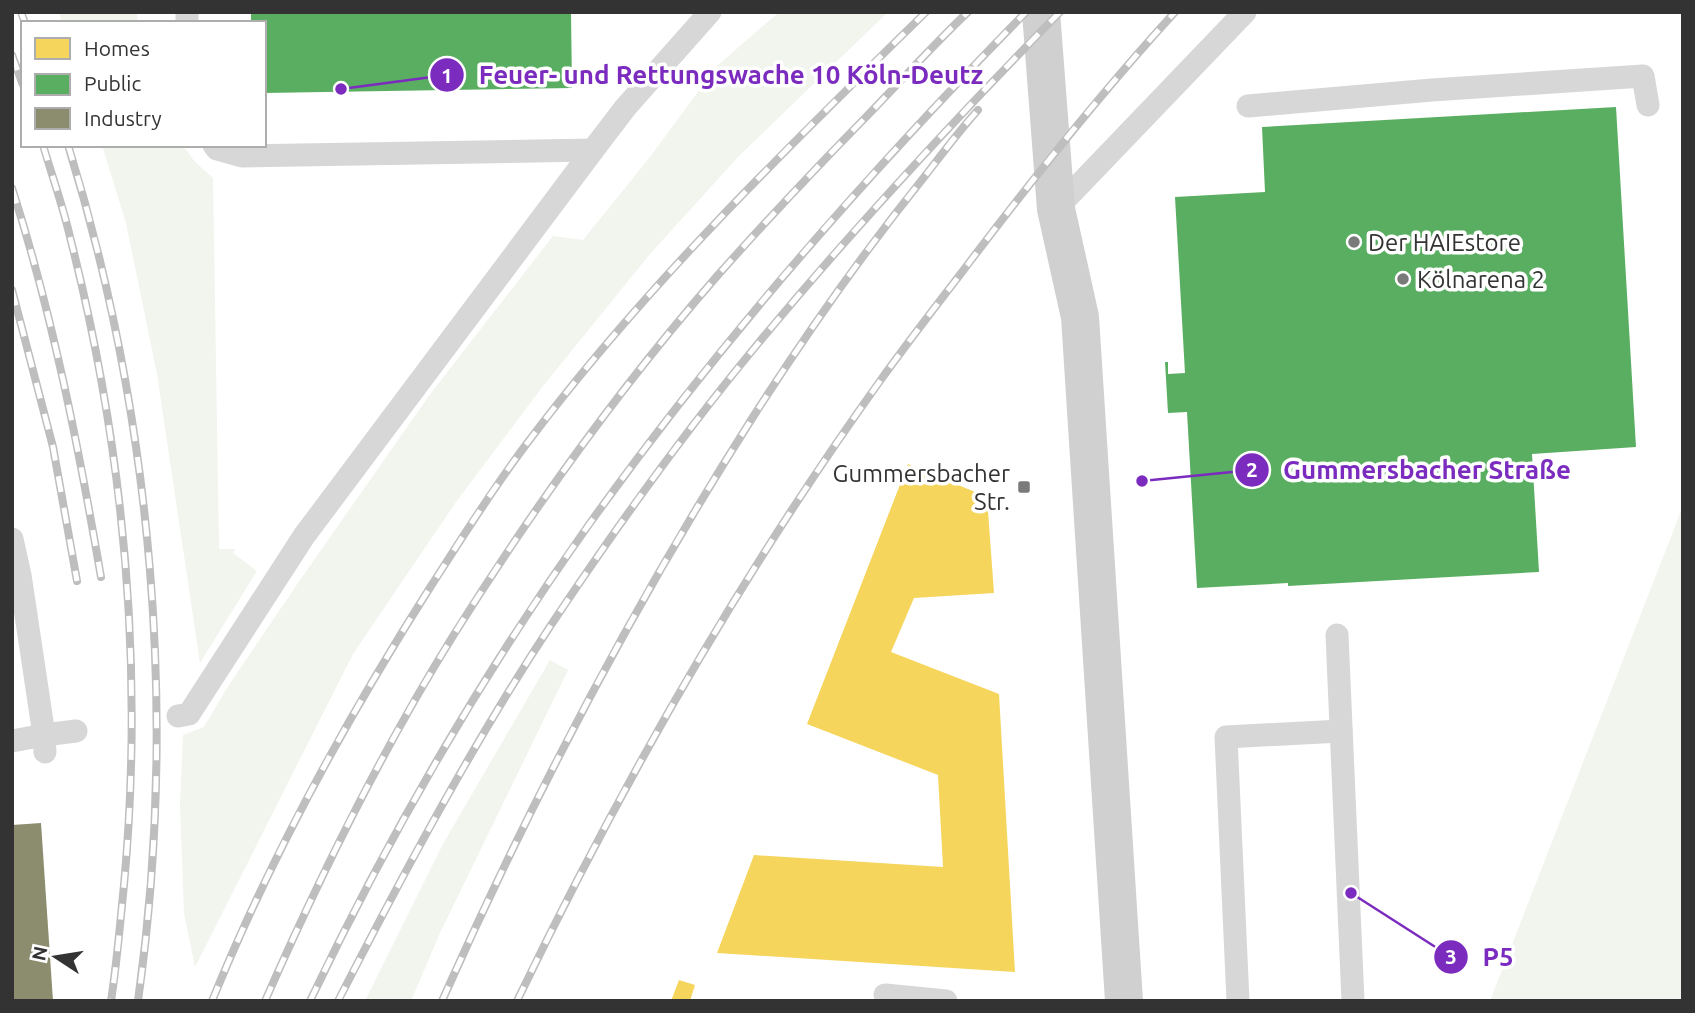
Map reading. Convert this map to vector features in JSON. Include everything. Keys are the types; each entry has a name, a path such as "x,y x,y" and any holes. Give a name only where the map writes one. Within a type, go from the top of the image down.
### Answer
{"street":[{"path":"1041,12 1056,209 1080,317 1124,1001"}],"lane":[{"path":"1056,209 1245,12"},
{"path":"178,716 189,714 304,536 625,108 703,14"},
{"path":"1248,106 1643,76 1648,105"},
{"path":"216,147 242,156 593,150"},
{"path":"12,539 20,575 44,744"},
{"path":"1337,635 1353,1001"},
{"path":"12,741 44,744 76,731"},
{"path":"1238,1001 1226,737 1341,731"},
{"path":"885,995 946,1001"}],"shaded area":[{"path":"59,12 137,12 138,21 61,21"},
{"path":"779,12 888,12 738,157 650,254 543,386 456,502 353,654 195,967 184,913 180,805 183,735 204,727 300,580 431,393 553,236 583,240 650,157 717,66"},
{"path":"103,147 184,147 194,161 213,178 219,549 235,549 233,553 257,571 200,663 157,374 126,223"},
{"path":"1683,506 1683,1001 1490,1001"},
{"path":"550,660 568,670 440,933 411,1001 365,1001 443,844"}],"building: Homes":[{"path":"908,464 987,497 994,593 914,598 891,652 999,694 1015,972 717,953 754,855 943,867 938,775 807,724"},
{"path":"679,980 695,985 690,1001 671,1001"}],"building: Public":[{"path":"251,12 571,12 572,88 266,93 266,21 251,21"},
{"name":"Kölnarena 2","path":"1616,107 1636,447 1532,454 1539,572 1288,586 1288,583 1197,588 1187,412 1168,413 1165,362 1168,362 1168,374 1185,373 1175,197 1265,192 1262,127"}],"building: Industry":[{"path":"41,823 53,1001 12,1001 12,825"}],"railway":[{"path":"21,12 24,21"},
{"path":"212,1001 259,894 340,737 431,586 515,459 573,384 668,274 769,167 926,12"},
{"path":"265,1001 330,861 401,724 453,636 546,496 612,405 718,275 809,176 968,12"},
{"path":"310,1001 372,877 440,756 513,637 590,523 691,388 798,259 910,134 1026,12"},
{"path":"338,1001 414,857 494,716 551,625 650,482 729,379 829,260 1060,12"},
{"path":"517,1001 598,840 685,683 828,455 899,355 1011,209 1091,109 1175,12"},
{"path":"12,55 21,80"},
{"path":"442,1001 512,851 587,703 709,487 836,294 879,234 978,110"},
{"path":"44,147 67,225 89,316 116,477 125,558 132,721 130,803 111,1001"},
{"path":"69,147 97,249 120,355 138,462 150,569 156,677 156,786 150,894 138,1001"},
{"path":"12,188 40,284 63,381 101,577"},
{"path":"12,290 53,447 77,581"}],"place":[{"name":"Feuer- und Rettungswache 10 Köln-Deutz","path":"341,89"},
{"name":"Der HAIEstore","path":"1354,242"},
{"name":"Kölnarena 2","path":"1403,279"},
{"name":"Gummersbacher Straße","path":"1142,481"},
{"name":"Gummersbacher Str.","path":"1024,487"},
{"name":"P5","path":"1351,893"}]}
